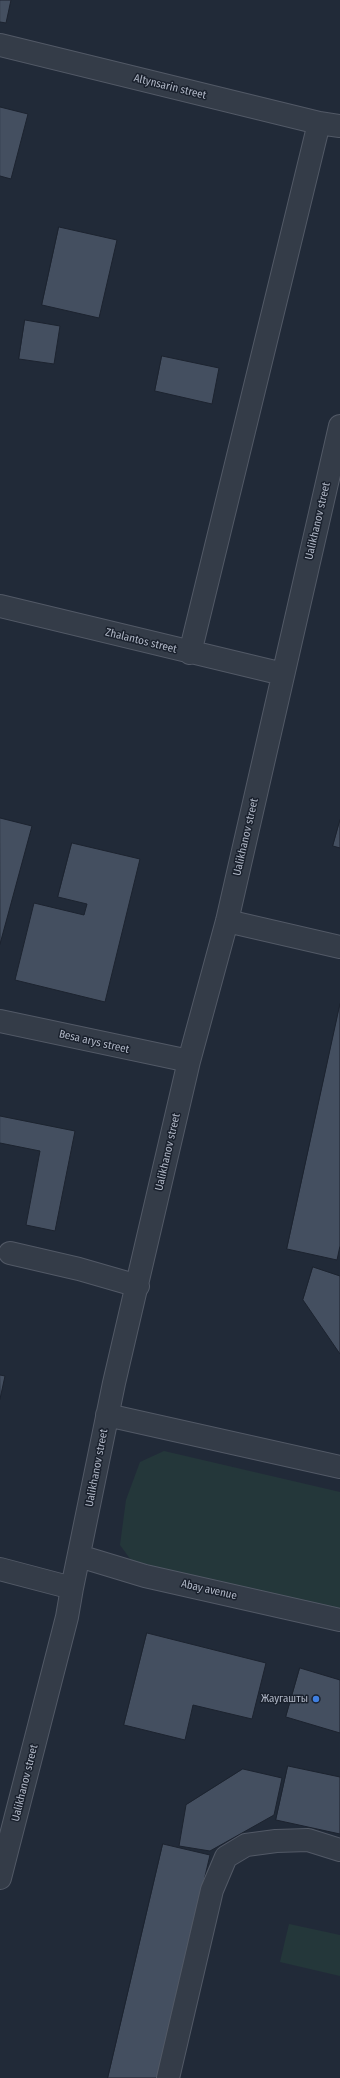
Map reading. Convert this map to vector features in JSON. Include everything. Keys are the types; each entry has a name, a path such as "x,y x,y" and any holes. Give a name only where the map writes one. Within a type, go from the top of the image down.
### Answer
{"street":[{"name":"Altynsarin street","path":"0,45 319,123 340,126"},
{"path":"190,653 319,123"},
{"name":"Ualikhanov street","path":"0,1878 67,1617 107,1415 138,1286 188,1062 227,921 340,426"},
{"name":"Zhalantos street","path":"0,606 190,653 283,674"},
{"path":"227,921 340,947"},
{"name":"Besa arys street","path":"0,1021 188,1062"},
{"path":"10,1253 79,1269 138,1286"},
{"path":"107,1415 340,1468"},
{"name":"Abay avenue","path":"79,1556 145,1576 340,1620"},
{"path":"0,1569 72,1588"},
{"path":"168,2078 212,1890 226,1857 246,1845 276,1841 308,1840 340,1850"}],"shaded area":[{"path":"164,1451 340,1492 340,1617 139,1571 120,1545 126,1500 140,1462"},
{"path":"289,1924 340,1935 340,1976 280,1962"}],"building":[{"path":"0,0 11,0 6,23 0,22"},
{"path":"0,107 28,114 11,179 0,176"},
{"path":"59,227 117,240 99,318 42,305"},
{"path":"25,320 60,326 54,364 19,359"},
{"path":"162,356 219,368 212,404 155,391"},
{"path":"0,818 32,826 0,944"},
{"path":"340,820 340,848 333,846"},
{"path":"72,843 140,859 105,1002 15,980 34,903 84,915 87,904 58,897"},
{"path":"340,1004 340,1246 337,1260 287,1249"},
{"path":"0,1116 75,1131 55,1231 26,1225 40,1151 0,1143"},
{"path":"313,1267 340,1276 340,1354 303,1300"},
{"path":"0,1375 5,1376 0,1399"},
{"path":"147,1633 266,1663 252,1719 193,1705 185,1740 124,1725"},
{"name":"Жаугашты","path":"300,1668 340,1680 340,1733 286,1717"},
{"path":"288,1766 340,1777 340,1834 276,1820"},
{"path":"243,1769 282,1778 274,1815 210,1851 179,1846 186,1805"},
{"path":"163,1844 210,1855 158,2078 108,2078"}],"place":[{"name":"Жаугашты","path":"316,1699"}]}
